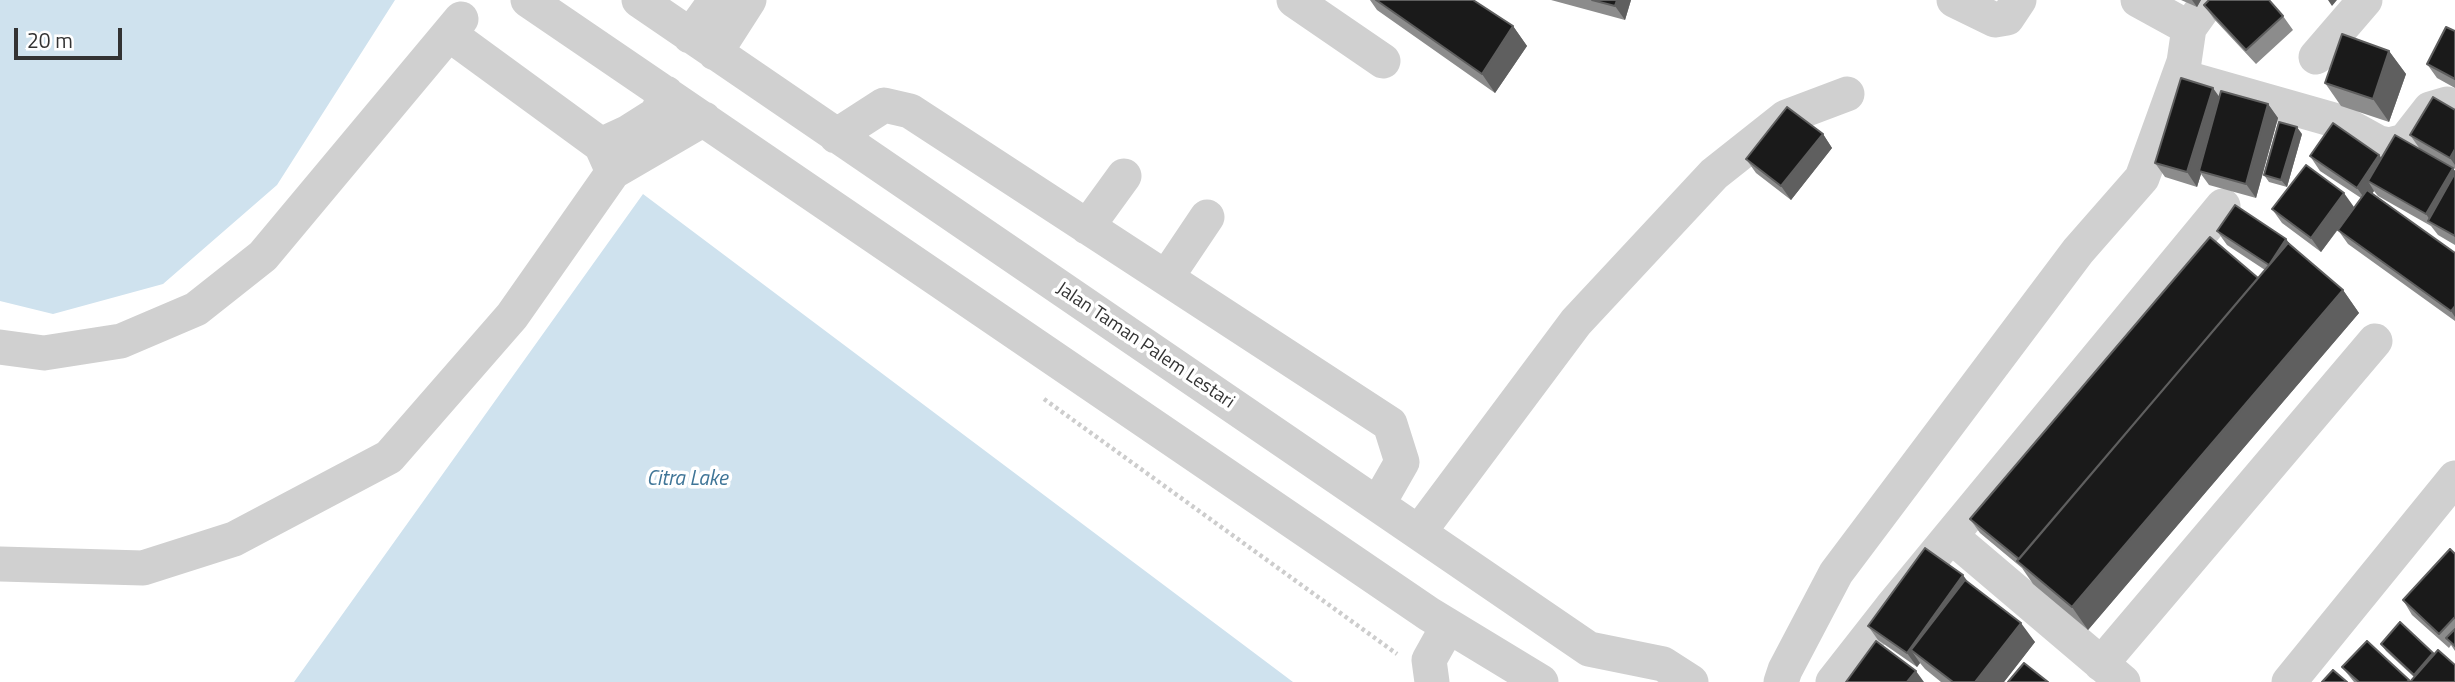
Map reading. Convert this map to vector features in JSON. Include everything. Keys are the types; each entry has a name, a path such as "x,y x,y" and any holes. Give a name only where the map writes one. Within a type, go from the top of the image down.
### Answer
{"street":[{"path":"528,0 1448,626 1541,682"},
{"name":"Jalan Taman Palem Lestari","path":"639,0 1589,649 1677,673"},
{"path":"703,44 716,0"},
{"path":"703,44 749,0"},
{"path":"1294,0 1383,61"},
{"path":"1954,0 1996,20 2007,18 2019,0"},
{"path":"1781,682 1836,573 2078,251 2142,178 2199,14 2138,0"},
{"path":"2316,57 2365,0"},
{"path":"0,347 44,353 121,341 196,309 263,256 455,26 607,158"},
{"path":"2179,76 2341,122 2379,143 2389,145 2405,141 2430,109 2447,104 2455,107"},
{"path":"0,564 143,568 234,539 389,457 512,316 607,158 626,133 657,114 666,93"},
{"path":"1419,531 1576,322 1713,174 1786,117 1847,94"},
{"path":"836,136 884,105 910,111 1390,424 1402,462 1378,504"},
{"path":"607,158 704,119"},
{"path":"1087,227 1124,176"},
{"path":"1833,682 2223,206"},
{"path":"1166,278 1207,217"},
{"path":"1952,537 2112,673 2375,341"},
{"path":"2289,682 2455,478"},
{"path":"1431,680 1429,660 1448,626"}],"path":[{"path":"1037,394 1431,680"}],"water":[{"path":"0,0 395,0 277,185 163,284 53,314 0,301"},
{"name":"Citra Lake","path":"643,194 1293,682 294,682"}],"building":[{"path":"1376,0 1473,0 1513,26 1482,74"},
{"path":"1592,0 1617,0 1615,6"},
{"path":"2209,0 2269,0 2283,16 2246,50 2204,5"},
{"path":"2446,27 2455,31 2455,79 2427,64"},
{"path":"2342,34 2389,51 2373,99 2325,83"},
{"path":"2181,78 2213,88 2187,172 2155,163"},
{"path":"2221,91 2268,104 2246,184 2199,171"},
{"path":"2433,97 2455,110 2455,149 2450,158 2410,135"},
{"path":"1787,107 1823,134 1781,186 1746,159"},
{"path":"2279,122 2297,127 2281,180 2264,175"},
{"path":"2333,123 2379,155 2357,188 2310,156"},
{"path":"2395,135 2453,168 2426,214 2368,181"},
{"path":"2306,165 2344,193 2311,238 2272,209"},
{"path":"2455,173 2455,236 2428,221"},
{"path":"2367,190 2455,253 2455,306 2451,311 2338,230"},
{"path":"2235,205 2286,239 2269,265 2217,231"},
{"path":"2210,237 2258,278 2019,559 1970,519"},
{"path":"2288,243 2343,290 2072,607 2017,561"},
{"path":"1925,548 1963,575 1907,653 1868,626"},
{"path":"2450,549 2455,554 2455,617 2439,634 2403,600"},
{"path":"1965,580 2021,623 1975,682 1953,682 1911,650"},
{"path":"2400,622 2433,653 2414,675 2381,644"},
{"path":"2455,629 2455,646 2446,638"},
{"path":"1876,641 1916,671 1907,682 1846,682"},
{"path":"2367,641 2409,680 2359,682 2342,667"},
{"path":"2438,650 2455,665 2455,682 2410,682"},
{"path":"2024,663 2048,682 2008,682"},
{"path":"2333,670 2347,682 2322,682"}]}
